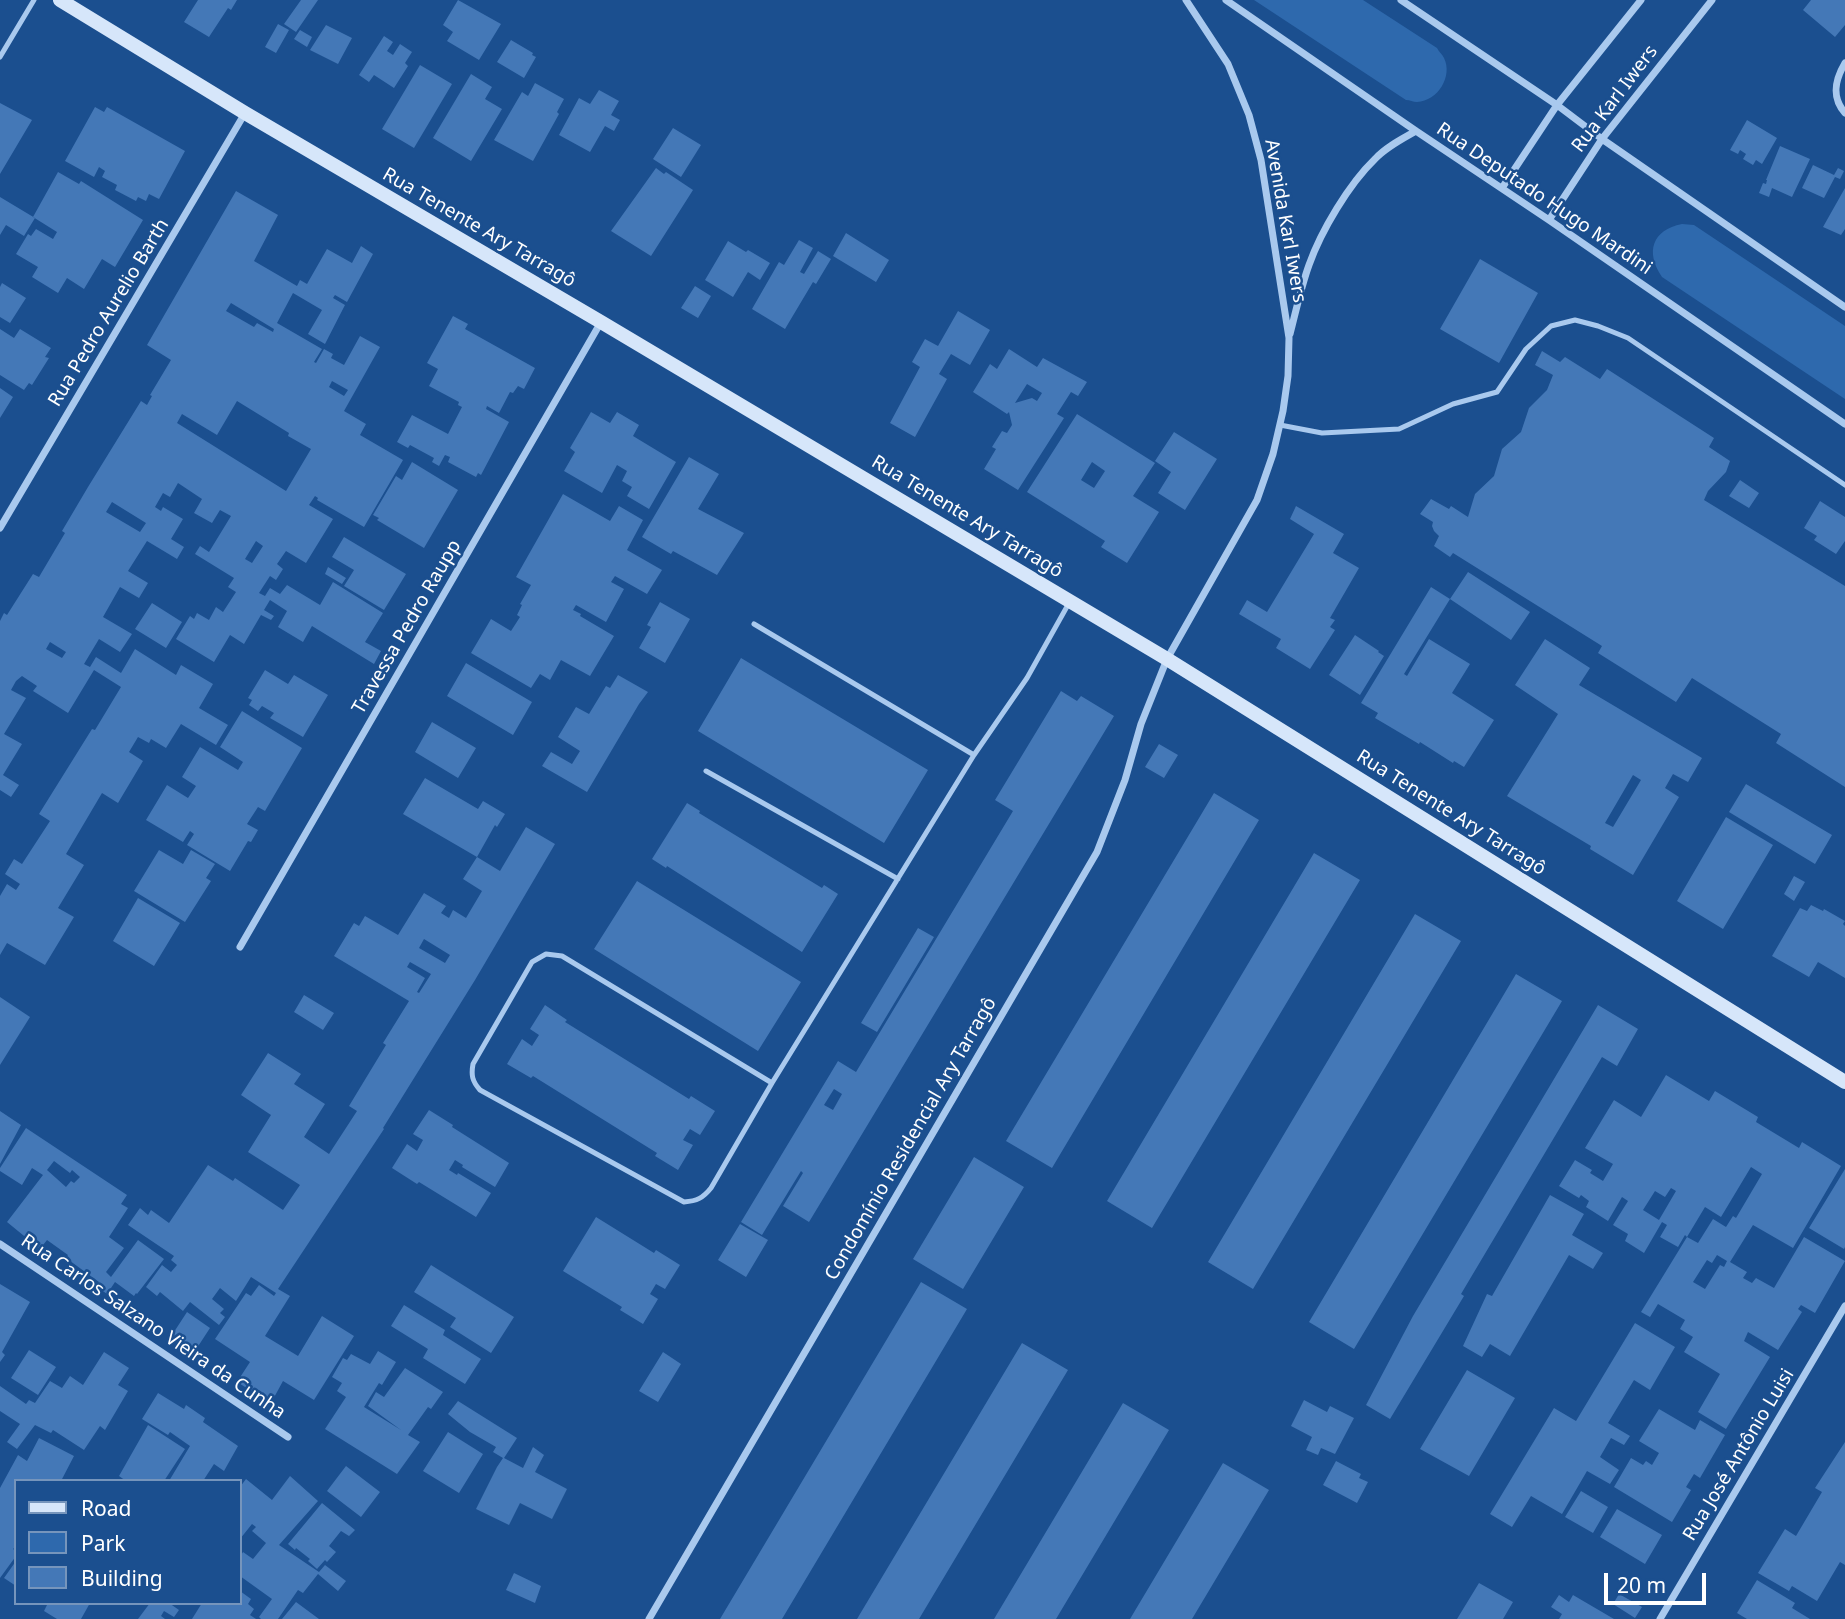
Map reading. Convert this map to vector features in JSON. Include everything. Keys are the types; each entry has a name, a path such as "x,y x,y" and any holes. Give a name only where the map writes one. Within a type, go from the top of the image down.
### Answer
{"main road":[{"name":"Rua Tenente Ary Tarragô","path":"60,0 245,113 1167,659 1845,1082"}],"street":[{"name":"Avenida Karl Iwers","path":"1167,659 1257,500 1273,454 1288,376 1289,338 1261,160 1249,115 1228,64 1186,0"},
{"name":"Rua Deputado Hugo Mardini","path":"1226,0 1845,424"},
{"path":"1401,0 1557,105 1845,307"},
{"name":"Rua Karl Iwers","path":"1502,188 1557,105 1641,0"},
{"name":"Rua Karl Iwers","path":"1549,220 1602,139 1712,0"},
{"path":"1845,63 1837,76 1836,91 1838,105 1845,113"},
{"name":"Rua Pedro Aurelio Barth","path":"0,528 245,113"},
{"name":"Avenida Karl Iwers","path":"1289,338 1309,265 1331,219 1375,158 1416,131"},
{"name":"Travessa Pedro Raupp","path":"240,947 601,322"},
{"name":"Condomínio Residencial Ary Tarragô","path":"649,1619 1097,852 1125,780 1141,724 1167,659"},
{"name":"Rua Carlos Salzano Vieira da Cunha","path":"0,1244 288,1437"},
{"name":"Rua José Antônio Luisi","path":"1660,1619 1845,1306"}],"lane":[{"path":"0,57 34,0"},
{"path":"1280,425 1322,433 1399,429 1453,404 1497,392 1526,349 1550,326 1575,320 1628,338 1845,485"},
{"path":"772,1083 562,956 546,954 532,962 473,1064 471,1075 480,1090 684,1202 703,1198 712,1188 772,1083 974,755 1027,678 1070,601"},
{"path":"754,624 974,755"},
{"path":"706,771 898,879"}],"green space":[{"path":"1254,0 1363,0 1437,48 1446,65 1445,80 1437,92 1425,101 1406,100"},
{"path":"1682,224 1694,225 1845,326 1845,399 1662,277 1654,259 1654,243 1664,231"}],"building":[{"path":"198,0 237,0 231,10 228,8 209,37 184,22"},
{"path":"301,0 318,0 296,32 284,24"},
{"path":"458,0 501,24 479,60 447,41 453,32 443,25"},
{"path":"1811,0 1845,0 1845,25 1835,37 1803,10"},
{"path":"278,24 289,30 276,53 265,47"},
{"path":"326,25 352,38 338,64 310,50"},
{"path":"300,30 312,37 307,47 294,39"},
{"path":"384,36 393,42 387,51 393,55 400,44 412,52 405,63 408,66 394,88 374,75 369,82 359,75"},
{"path":"511,40 536,57 524,78 497,62"},
{"path":"420,65 452,84 414,148 382,129"},
{"path":"471,74 492,87 485,99 502,109 471,161 433,138"},
{"path":"535,83 564,99 557,112 559,114 533,161 494,140 522,92 528,96"},
{"path":"599,90 619,101 611,115 620,120 614,131 605,126 590,152 559,135 579,98 590,104"},
{"path":"0,103 32,120 0,174"},
{"path":"95,107 104,112 107,107 185,151 159,199 149,194 146,201 138,197 136,201 115,190 117,185 102,177 105,171 99,167 94,177 65,161"},
{"path":"1747,120 1777,138 1762,164 1756,160 1753,165 1743,159 1746,154 1740,150 1738,154 1730,150"},
{"path":"673,128 701,145 681,177 653,159"},
{"path":"1780,146 1810,159 1792,197 1772,188 1769,197 1759,193 1763,183 1766,184"},
{"path":"1813,165 1834,175 1838,168 1844,171 1840,179 1835,177 1824,198 1802,188"},
{"path":"656,168 693,190 651,256 611,231"},
{"path":"58,172 79,184 81,181 143,220 115,267 102,259 84,289 67,278 58,293 32,277 38,267 16,254 28,234 31,236 36,229 53,239 57,232 33,217"},
{"path":"1845,188 1845,229 1841,235 1823,227"},
{"path":"236,191 278,215 254,261 297,286 300,280 307,284 327,249 352,263 361,246 373,254 347,302 335,295 333,298 345,305 325,344 308,334 322,310 293,293 277,323 322,349 314,362 316,363 324,349 333,354 331,358 344,365 360,336 380,347 344,411 366,424 360,435 403,460 364,527 317,500 315,496 309,505 333,519 306,563 286,551 277,564 283,569 276,580 270,576 259,593 265,596 270,588 280,594 287,585 320,605 333,582 383,613 365,642 381,651 374,664 312,626 303,642 278,627 287,611 270,600 264,610 274,616 271,620 261,615 244,644 230,635 214,662 176,639 190,616 194,619 197,613 209,620 216,607 223,612 236,592 228,587 234,578 195,554 200,546 209,552 231,516 220,510 212,523 194,513 202,499 178,483 170,497 163,493 155,507 161,511 163,507 183,519 171,539 184,547 177,559 147,541 128,571 148,583 139,598 120,587 103,617 132,634 120,652 99,639 84,664 90,667 96,657 121,673 135,649 176,675 181,665 213,684 199,708 228,725 216,745 181,724 166,748 151,739 149,743 138,737 129,752 143,761 118,803 102,793 66,854 84,865 58,908 74,917 45,965 7,943 0,955 0,896 7,884 16,890 20,884 5,874 14,859 22,864 50,821 39,814 121,687 94,670 68,713 33,691 37,686 22,676 16,681 11,690 26,698 4,734 22,744 3,775 19,785 11,797 0,790 0,621 4,613 7,615 33,574 39,577 65,533 62,531 141,401 147,405 152,396 150,395 171,360 147,345","holes":["231,303 274,329 273,332 257,323 254,327 226,311","332,381 348,390 344,396 329,387","237,401 311,449 286,491 177,423 182,414 217,435","112,502 146,523 140,532 106,512","256,541 263,546 252,563 245,559","50,642 66,652 62,658 46,649"]},
{"path":"0,197 35,218 24,236 6,225 0,235"},
{"path":"846,233 889,260 876,282 833,256"},
{"path":"799,240 813,248 800,272 804,274 818,251 831,259 816,284 813,282 785,329 752,309 779,262 784,265"},
{"path":"728,241 770,263 760,280 748,272 733,297 705,280"},
{"path":"1480,259 1538,293 1499,363 1440,329"},
{"path":"2,283 26,298 10,323 0,317"},
{"path":"695,286 711,296 698,318 681,308"},
{"path":"958,311 990,330 970,365 951,354 939,374 947,379 915,437 890,423 920,367 912,362 925,339 938,346"},
{"path":"453,316 468,324 465,329 535,368 524,389 518,386 513,393 510,392 499,413 487,406 486,409 509,422 481,475 478,473 476,477 448,462 450,457 445,455 439,466 432,462 434,458 410,445 408,448 397,442 412,415 448,434 462,407 458,405 459,402 429,386 438,369 427,363"},
{"path":"0,329 14,338 20,329 51,348 45,357 49,358 32,385 29,383 24,390 0,375"},
{"path":"1009,349 1037,367 1043,358 1087,382 1078,396 1071,392 1057,414 1064,418 1018,490 984,469 996,449 992,447 1002,431 1007,433 1012,425 1009,412 1007,414 973,392 990,364 997,369","holes":["1027,384 1042,393 1037,401 1032,398 1015,403"]},
{"path":"1542,351 1560,362 1565,357 1600,379 1607,369 1714,438 1709,447 1730,461 1726,472 1708,491 1704,500 1845,586 1845,787 1776,743 1781,734 1692,678 1676,702 1598,653 1602,646 1453,553 1450,557 1434,546 1439,536 1434,531 1433,522 1420,514 1431,499 1449,509 1451,506 1468,517 1475,494 1494,476 1502,449 1521,432 1529,408 1547,390 1553,375 1535,365"},
{"path":"0,388 13,397 0,418"},
{"path":"591,412 610,423 617,412 639,425 633,436 676,462 649,509 627,496 632,487 622,481 627,471 617,465 602,493 564,471 575,452 570,448"},
{"path":"1077,414 1155,463 1133,496 1159,512 1127,563 1101,547 1105,541 1027,492","holes":["1092,462 1105,471 1094,488 1081,480"]},
{"path":"1174,432 1217,459 1185,510 1158,493 1171,472 1155,461"},
{"path":"689,457 719,474 698,509 744,533 717,575 642,537"},
{"path":"412,462 458,490 424,548 373,515 396,476 402,480"},
{"path":"1740,480 1759,493 1749,508 1729,496"},
{"path":"563,494 610,521 619,506 643,520 627,550 662,570 647,594 615,576 611,582 624,589 606,622 576,605 573,610 581,614 580,616 614,636 590,676 561,660 550,680 540,674 531,688 471,653 491,619 511,631 520,617 517,615 522,605 520,604 531,585 516,577"},
{"path":"1820,501 1845,517 1845,541 1836,554 1814,540 1817,536 1804,528"},
{"path":"1296,506 1344,534 1333,553 1359,568 1330,618 1335,620 1330,627 1335,630 1310,669 1276,648 1281,639 1239,614 1247,600 1267,612 1314,534 1290,519"},
{"path":"344,537 406,574 384,610 344,586 354,570 332,557"},
{"path":"328,567 346,578 342,584 325,574"},
{"path":"1468,572 1530,612 1511,640 1450,599"},
{"path":"1431,587 1450,599 1404,674 1407,676 1429,639 1470,664 1452,693 1494,720 1464,767 1375,718 1378,713 1361,703"},
{"path":"660,602 690,619 665,663 639,648 651,627 647,625"},
{"path":"152,603 182,622 166,648 135,629"},
{"path":"1355,635 1384,656 1360,695 1329,675"},
{"path":"1545,639 1590,668 1579,685 1702,758 1688,782 1673,774 1665,788 1679,797 1633,875 1590,849 1591,846 1507,796 1558,714 1515,685","holes":["1633,775 1641,780 1613,827 1605,823"]},
{"path":"741,658 928,770 884,843 698,731"},
{"path":"466,663 532,702 513,735 447,696"},
{"path":"265,670 288,684 294,675 328,695 303,737 270,718 274,713 262,706 258,711 249,705 252,700 248,698"},
{"path":"618,675 648,692 587,792 542,766 551,752 572,764 580,751 558,737 576,707 589,714 606,686 610,688"},
{"path":"1061,691 1077,701 1081,696 1114,716 809,1222 783,1206 803,1173 801,1171 762,1235 741,1222 838,1061 856,1072 1013,811 995,800","holes":["834,1089 842,1094 833,1110 824,1105"]},
{"path":"242,711 302,748 265,811 258,807 247,824 258,830 230,871 187,845 194,834 190,831 183,842 146,820 167,785 188,798 196,786 182,777 200,747 238,770 243,762 220,747"},
{"path":"432,722 476,748 458,778 415,752"},
{"path":"1159,744 1178,755 1164,778 1145,767"},
{"path":"425,778 478,809 483,801 505,814 497,827 495,825 477,857 403,814"},
{"path":"1746,784 1832,835 1815,864 1729,812"},
{"path":"1214,793 1259,820 1052,1168 1006,1141"},
{"path":"687,803 822,888 824,885 838,894 802,952 652,859"},
{"path":"1726,817 1773,845 1723,929 1677,901"},
{"path":"526,827 555,844 384,1129 278,1289 290,1296 265,1336 298,1356 322,1316 354,1336 314,1400 283,1381 271,1403 237,1382 250,1362 215,1339 246,1293 251,1296 259,1285 274,1296 276,1293 251,1277 236,1301 220,1288 212,1299 224,1309 220,1313 225,1317 219,1325 190,1302 183,1311 160,1292 157,1296 146,1287 162,1265 171,1272 177,1265 171,1260 174,1256 128,1225 140,1208 148,1215 151,1210 169,1223 208,1165 233,1181 235,1178 283,1210 300,1185 248,1152 271,1115 241,1095 268,1053 301,1074 294,1084 325,1104 304,1137 329,1154 357,1111 349,1106 409,1001 334,956 354,923 359,926 365,916 398,935 424,893 446,906 441,913 449,918 453,910 466,918 482,891 463,879 477,857 500,871","holes":["424,939 450,955 445,963 419,948","410,962 431,974 419,993 417,992 425,978 407,967"]},
{"path":"159,850 183,864 191,850 215,864 206,878 211,881 185,922 134,891"},
{"path":"1314,853 1360,880 1152,1228 1107,1201"},
{"path":"1794,876 1805,882 1794,901 1784,894"},
{"path":"637,881 801,982 758,1051 594,949"},
{"path":"138,898 180,923 154,966 113,941"},
{"path":"1811,905 1845,921 1845,978 1818,962 1809,977 1772,956 1800,908 1807,911"},
{"path":"1415,914 1461,941 1253,1289 1208,1262"},
{"path":"918,928 934,937 877,1032 861,1023"},
{"path":"1516,974 1562,1001 1354,1349 1309,1322"},
{"path":"304,995 334,1013 323,1030 294,1012"},
{"path":"0,997 30,1017 0,1065"},
{"path":"545,1005 567,1020 565,1022 689,1099 691,1096 715,1111 700,1135 690,1129 683,1140 693,1145 678,1170 655,1156 657,1153 533,1076 531,1078 507,1064 522,1039 532,1046 539,1035 530,1029"},
{"path":"1598,1005 1638,1029 1617,1066 1602,1057 1390,1419 1366,1405 1413,1316"},
{"path":"1666,1075 1709,1101 1715,1091 1758,1117 1756,1122 1799,1148 1802,1142 1841,1166 1793,1248 1753,1225 1730,1262 1747,1272 1743,1278 1752,1283 1756,1278 1774,1288 1804,1237 1845,1261 1815,1313 1801,1305 1798,1309 1802,1312 1778,1350 1748,1332 1744,1341 1770,1357 1726,1429 1698,1412 1720,1374 1684,1352 1693,1337 1680,1329 1685,1320 1658,1304 1650,1317 1641,1312 1687,1237 1685,1235 1678,1247 1660,1237 1667,1225 1662,1222 1644,1253 1625,1241 1628,1234 1613,1225 1628,1201 1622,1197 1608,1221 1586,1207 1589,1201 1581,1195 1579,1198 1559,1186 1575,1160 1592,1170 1590,1173 1603,1181 1613,1164 1585,1148 1614,1100 1641,1117","holes":["1751,1167 1762,1174 1736,1218 1733,1216 1726,1227 1713,1219 1698,1243 1687,1237 1705,1207 1721,1217","1671,1188 1676,1191 1659,1220 1643,1210 1655,1191 1665,1197","1717,1255 1727,1261 1724,1267 1720,1265 1705,1289 1693,1282 1707,1260 1712,1263"]},
{"path":"429,1110 509,1163 495,1187 455,1160 449,1170 491,1193 476,1217 392,1168 407,1144 417,1151 423,1140 413,1134"},
{"path":"0,1111 21,1125 0,1164"},
{"path":"26,1128 127,1195 121,1204 128,1208 109,1237 124,1248 106,1272 111,1277 138,1240 164,1259 134,1296 115,1282 107,1294 96,1286 99,1282 66,1258 68,1255 47,1240 40,1249 7,1222 43,1175 32,1168 22,1185 0,1171","holes":["54,1161 70,1173 72,1170 80,1177 66,1187 47,1170"]},
{"path":"974,1157 1024,1187 963,1289 913,1259"},
{"path":"1845,1169 1845,1247 1844,1249 1809,1228"},
{"path":"1550,1195 1584,1214 1572,1235 1603,1253 1593,1269 1569,1255 1510,1356 1490,1344 1482,1357 1463,1346 1487,1294 1492,1296"},
{"path":"596,1217 654,1253 656,1250 680,1265 665,1289 656,1284 650,1294 658,1299 643,1324 620,1310 622,1307 563,1271"},
{"path":"740,1224 768,1240 746,1277 718,1260"},
{"path":"431,1265 514,1317 491,1353 450,1327 456,1318 414,1292"},
{"path":"921,1282 967,1309 782,1619 720,1619"},
{"path":"0,1284 30,1302 2,1352 5,1355 0,1362"},
{"path":"404,1305 445,1330 443,1335 481,1359 465,1384 423,1358 428,1349 391,1326"},
{"path":"187,1312 210,1328 195,1351 172,1335"},
{"path":"1635,1323 1675,1347 1650,1390 1634,1380 1608,1423 1630,1436 1624,1445 1611,1438 1600,1457 1619,1470 1610,1484 1587,1471 1562,1514 1531,1496 1512,1527 1490,1514 1554,1408 1576,1421"},
{"path":"1022,1343 1068,1370 919,1619 857,1619"},
{"path":"29,1350 56,1367 38,1395 11,1378"},
{"path":"378,1351 396,1362 364,1407 401,1430 368,1406 376,1392 384,1397 405,1368 443,1392 431,1409 428,1407 408,1435 420,1442 397,1474 325,1429 346,1397 337,1391 342,1383 332,1377 343,1358 347,1360 351,1354 370,1364"},
{"path":"104,1352 129,1368 118,1385 128,1391 105,1430 100,1426 84,1450 53,1430 51,1433 35,1425 17,1449 7,1442 20,1424 0,1411 0,1386 26,1404 29,1400 35,1403 50,1381 62,1388 70,1376 83,1385"},
{"path":"663,1352 681,1364 658,1402 639,1391"},
{"path":"1467,1370 1515,1398 1469,1476 1420,1449"},
{"path":"158,1393 184,1409 186,1405 205,1418 203,1422 238,1446 224,1471 214,1464 204,1479 170,1479 190,1446 170,1432 168,1435 142,1419"},
{"path":"1304,1400 1327,1412 1330,1406 1354,1418 1335,1454 1321,1448 1318,1455 1306,1450 1312,1437 1291,1426"},
{"path":"458,1401 517,1438 504,1458 523,1468 533,1447 544,1455 535,1472 567,1489 552,1519 520,1503 509,1525 476,1509 503,1458 493,1452 496,1447 470,1432 448,1414"},
{"path":"1123,1403 1169,1430 1056,1619 994,1619"},
{"path":"1659,1409 1695,1430 1700,1420 1725,1435 1700,1478 1694,1474 1686,1487 1691,1490 1672,1522 1614,1487 1631,1458 1643,1465 1646,1461 1652,1465 1659,1453 1639,1441"},
{"path":"148,1425 185,1449 165,1479 123,1479 119,1476"},
{"path":"448,1432 483,1454 459,1493 423,1471"},
{"path":"39,1438 74,1456 62,1479 14,1479 14,1559 0,1578 0,1488 18,1455 27,1461"},
{"path":"1845,1442 1845,1565 1840,1562 1817,1601 1792,1586 1789,1591 1758,1573 1785,1529 1796,1536 1822,1492 1815,1488"},
{"path":"1336,1461 1361,1474 1359,1478 1368,1482 1357,1503 1323,1485"},
{"path":"1223,1463 1269,1490 1192,1619 1130,1619"},
{"path":"346,1466 380,1492 361,1517 327,1491"},
{"path":"290,1476 318,1501 279,1545 319,1572 325,1565 346,1581 338,1591 318,1574 303,1593 298,1590 278,1619 261,1619 259,1617 272,1599 242,1577 242,1554 253,1559 266,1543 252,1531 256,1527 252,1524 242,1536 242,1484 246,1479 272,1500"},
{"path":"1581,1491 1608,1507 1593,1533 1565,1517"},
{"path":"322,1503 355,1530 349,1536 341,1531 329,1546 336,1552 317,1569 308,1561 310,1559 288,1544"},
{"path":"1617,1509 1662,1535 1645,1564 1600,1537"},
{"path":"14,1564 14,1585 4,1578"},
{"path":"514,1573 541,1586 535,1603 506,1590"},
{"path":"1757,1580 1795,1603 1792,1608 1810,1619 1747,1619 1737,1613"},
{"path":"1479,1583 1513,1602 1503,1619 1457,1619"},
{"path":"242,1592 251,1599 248,1604 254,1609 250,1615 256,1619 192,1619 201,1605 242,1605"},
{"path":"1619,1594 1642,1607 1635,1618 1613,1604"},
{"path":"1559,1595 1569,1602 1573,1595 1614,1619 1559,1619 1562,1614 1551,1607"},
{"path":"296,1602 319,1619 282,1619"},
{"path":"47,1605 89,1605 81,1619 57,1619 44,1611"},
{"path":"148,1605 172,1605 179,1610 174,1617 164,1611 161,1616 165,1619 138,1619"}]}
